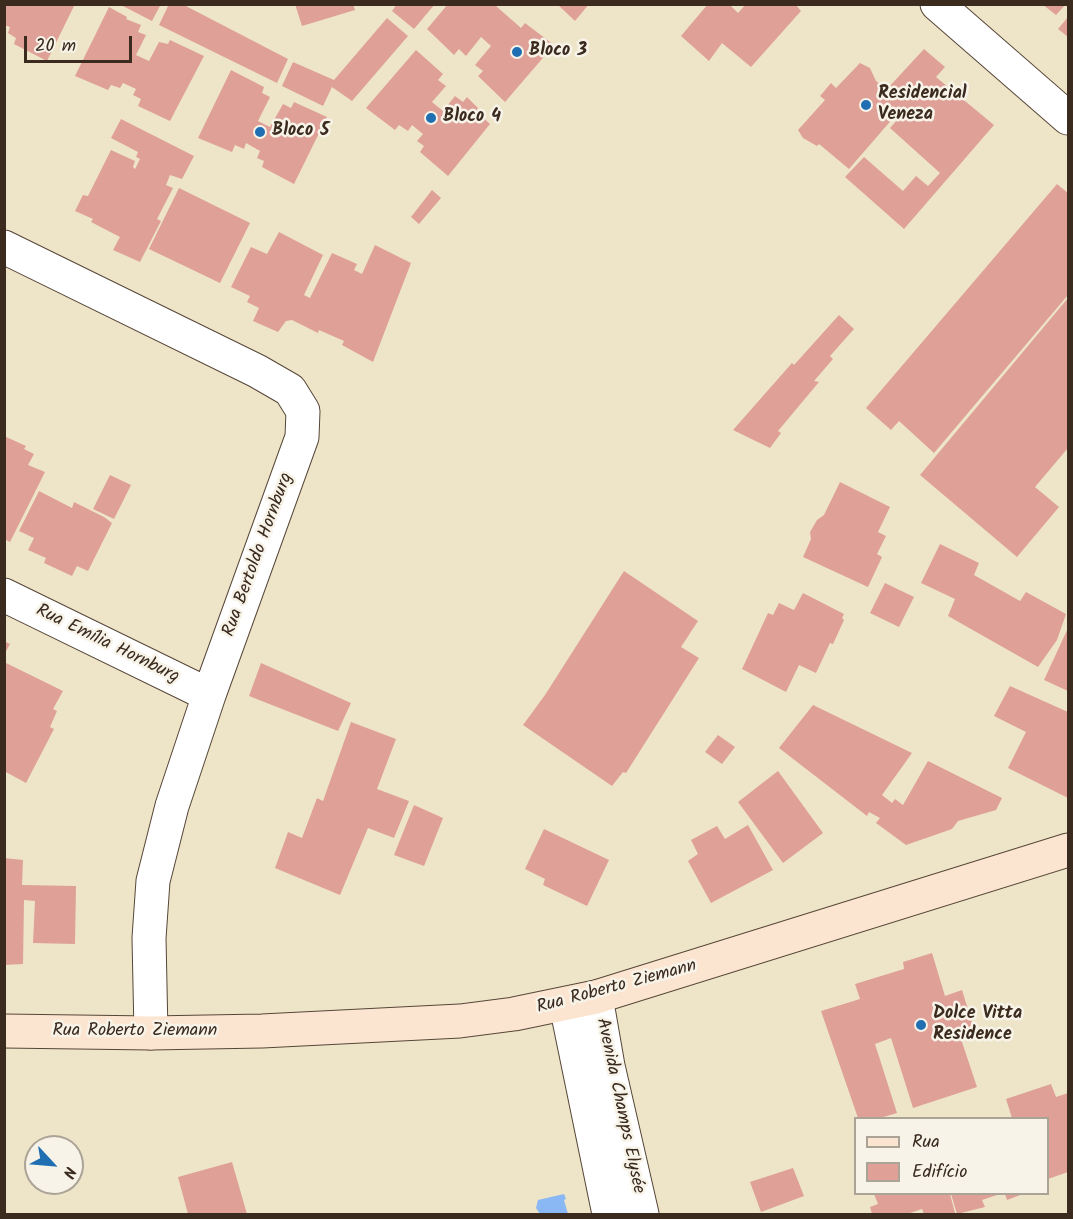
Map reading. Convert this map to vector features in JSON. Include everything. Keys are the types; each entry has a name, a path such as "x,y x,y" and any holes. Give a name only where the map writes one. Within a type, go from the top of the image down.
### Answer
{"main road":[{"name":"Rua Roberto Ziemann","path":"4,1031 151,1033 262,1031 460,1021 514,1014 581,1001 1068,850"}],"street":[{"path":"937,4 1068,118"},
{"name":"Rua Bertoldo Hornburg","path":"4,247 291,390 303,411 302,438 209,695 172,806 153,881 149,938 151,1033"},
{"name":"Rua Emília Hornburg","path":"4,595 209,695"},
{"name":"Avenida Champs Elysée","path":"581,1001 609,1215"},
{"name":"Avenida Champs Elysée","path":"581,1001 608,1065 642,1215"}],"water":[{"path":"564,1194 568,1214 540,1214 536,1208 538,1200"}],"building":[{"path":"4,4 75,4 47,61 14,44 16,38 8,33 10,27 4,25"},
{"path":"119,4 161,4 152,21"},
{"path":"169,4 182,4 288,59 277,83 159,25"},
{"path":"295,4 353,4 355,10 302,26"},
{"path":"397,4 435,4 414,29 392,11"},
{"name":"Bloco 3","path":"448,4 498,4 496,6 521,28 525,23 554,45 505,102 478,76 483,71 475,65 491,46 481,37 466,56 459,49 454,55 427,29"},
{"path":"557,4 589,4 575,21"},
{"path":"708,4 729,4 738,13 746,4 795,4 801,11 751,67 722,43 709,61 681,36"},
{"path":"1042,4 1066,4 1056,15"},
{"path":"109,7 127,17 126,19 141,25 138,32 146,35 136,55 149,61 159,42 168,44 170,40 204,56 170,121 138,106 141,99 133,95 136,89 123,83 120,88 111,85 108,90 75,76"},
{"path":"1068,17 1068,37 1058,29"},
{"path":"387,18 408,36 352,101 332,87 323,106 282,86 293,62 334,80"},
{"path":"924,49 945,67 936,77 994,125 904,229 845,177 864,157 903,191 916,176 928,186 940,173 890,128 905,111 901,109 849,169 819,144 817,146 803,138 798,130 825,100 820,96 831,83 836,88 860,63 870,68 876,81 887,89"},
{"name":"Bloco 4","path":"416,50 443,74 438,80 446,86 432,102 443,111 455,96 463,102 467,97 478,108 476,111 490,124 448,176 420,152 424,146 417,141 423,134 412,125 408,131 399,125 395,130 366,108"},
{"name":"Bloco 5","path":"231,70 264,87 262,93 270,97 258,121 270,127 283,104 291,108 294,102 327,117 294,184 262,167 264,161 257,158 260,151 246,143 244,149 235,145 232,152 198,138"},
{"path":"121,119 194,156 182,179 170,175 166,185 173,188 157,219 161,221 140,262 113,250 120,237 91,222 93,219 75,211 83,195 88,196 111,150 135,161 133,167 135,169 140,159 136,157 138,152 111,138"},
{"path":"1057,184 1068,193 1068,295 934,453 899,421 891,430 866,408"},
{"path":"179,188 250,223 220,283 149,249"},
{"path":"432,190 441,198 419,224 411,217"},
{"path":"279,232 323,255 304,295 310,298 332,253 357,264 354,270 362,274 375,245 411,263 373,362 342,345 344,341 319,330 318,333 292,320 286,321 278,332 253,321 259,308 247,302 250,296 231,287 251,247 267,254"},
{"path":"1068,298 1068,448 1035,487 1059,507 1017,557 920,475"},
{"path":"839,315 854,329 830,356 833,359 814,381 819,382 778,431 781,433 770,448 733,430 792,363 794,365"},
{"path":"4,436 26,446 24,449 34,454 28,465 45,472 10,542 4,539"},
{"path":"110,475 131,485 114,519 93,509"},
{"path":"840,482 890,507 878,532 886,536 877,554 882,557 868,587 803,557 811,539 810,532 817,520 824,515"},
{"path":"39,491 72,508 74,502 112,523 88,571 77,566 72,576 44,563 46,558 28,550 34,538 19,531"},
{"path":"940,544 979,563 974,575 1020,601 1026,592 1066,614 1057,640 1038,667 948,616 955,599 921,583"},
{"path":"624,571 698,621 681,647 699,658 626,773 623,772 612,786 523,725 545,695"},
{"path":"885,583 914,597 899,627 870,613"},
{"path":"803,593 844,614 842,618 844,620 816,673 799,665 786,692 742,669 768,613 773,615 779,603 794,610"},
{"path":"1068,628 1068,691 1044,680"},
{"path":"4,641 10,644 4,655"},
{"path":"4,662 63,691 53,709 57,711 50,727 54,729 26,783 4,771"},
{"path":"261,663 351,703 338,731 249,696"},
{"path":"1010,686 1068,712 1068,798 1008,768 1026,732 994,716"},
{"path":"813,705 912,753 882,795 892,803 895,799 903,805 928,761 1002,798 996,810 958,821 952,829 906,845 876,823 880,818 869,812 867,816 779,748"},
{"path":"351,722 396,739 377,789 409,801 394,838 368,828 340,895 275,868 288,832 302,838 317,798 323,801"},
{"path":"718,735 735,747 722,764 705,752"},
{"path":"778,771 823,833 783,863 738,802"},
{"path":"414,805 443,818 424,866 394,855"},
{"path":"748,825 773,870 711,903 688,861 698,854 691,840 717,826 725,839"},
{"path":"544,829 609,860 587,906 543,885 545,879 525,869"},
{"path":"4,858 23,860 22,885 76,886 75,944 33,943 35,901 24,900 23,964 4,965"},
{"name":"Dolce Vitta Residence","path":"932,953 945,996 962,990 975,1032 960,1036 977,1087 913,1108 891,1038 875,1044 897,1113 883,1117 858,1117 821,1011 860,999 855,984 904,969 903,962"},
{"path":"1051,1084 1056,1097 1068,1093 1068,1172 1049,1179 1049,1117 1012,1117 1006,1099"},
{"path":"232,1162 247,1214 188,1214 178,1177"},
{"path":"793,1168 804,1196 761,1212 750,1182"},
{"path":"874,1195 950,1195 955,1213 924,1214 922,1209 907,1214 872,1214 870,1207 878,1204"},
{"path":"951,1195 997,1195 982,1200 985,1207 957,1214"},
{"path":"1005,1195 1020,1195 1007,1200"}],"place":[{"name":"Bloco 3","path":"517,52"},
{"name":"Residencial Veneza","path":"866,105"},
{"name":"Bloco 4","path":"431,118"},
{"name":"Bloco 5","path":"260,132"},
{"name":"Dolce Vitta Residence","path":"921,1025"}]}
